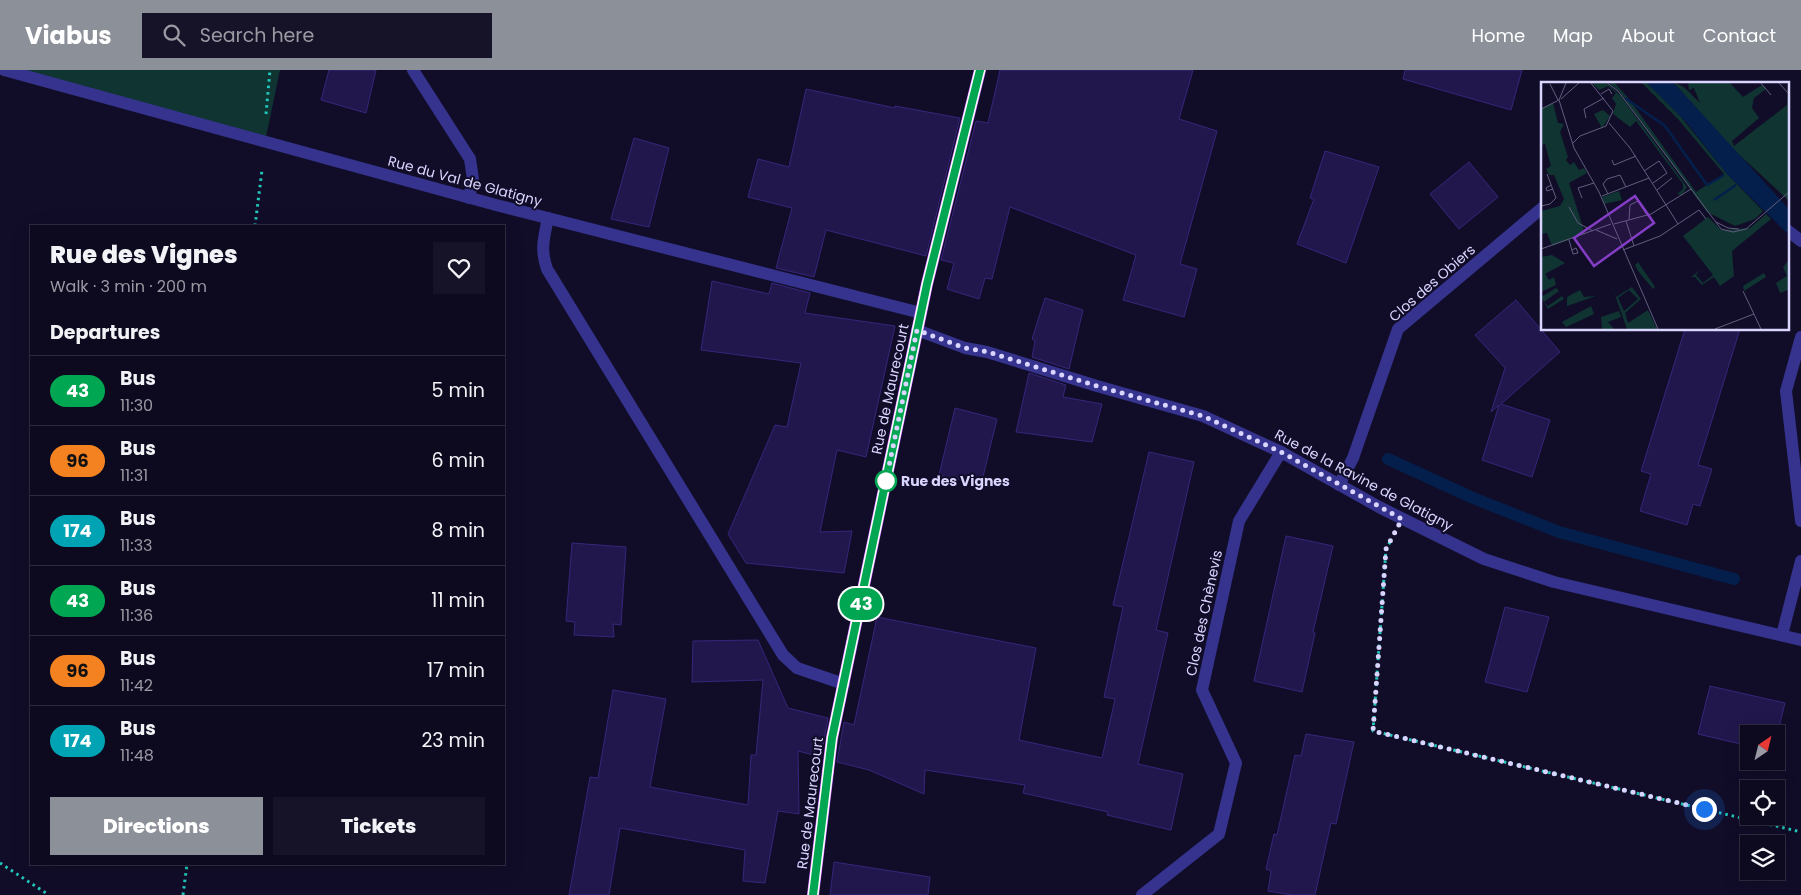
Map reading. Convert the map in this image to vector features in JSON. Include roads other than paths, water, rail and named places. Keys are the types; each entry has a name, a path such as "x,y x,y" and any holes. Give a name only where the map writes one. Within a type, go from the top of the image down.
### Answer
{"main road":[{"name":"Rue de Maurecourt","path":"813,895 832,738 917,330 980,70"}],"street":[{"name":"Rue du Val de Glatigny","path":"4,70 469,198 921,313"},
{"path":"413,70 470,159 473,179 469,198"},
{"name":"Clos des Obiers","path":"1339,485 1350,466 1398,329 1541,209"},
{"path":"548,218 542,244 542,255 547,268 783,655 797,668 844,684"},
{"path":"1788,231 1801,241"},
{"name":"Rue de la Ravine de Glatigny","path":"917,330 965,348 988,352 1203,416 1281,452 1402,519 1484,560 1554,582 1801,640"},
{"path":"1801,337 1786,391 1801,521"},
{"name":"Clos des Chènevis","path":"1142,895 1219,834 1236,763 1202,690 1239,521 1281,452"},
{"path":"1782,635 1801,561"}],"waterway":[{"path":"1388,459 1473,498 1559,532 1734,579"}],"place":[{"name":"Rue des Vignes","path":"886,481"}]}
